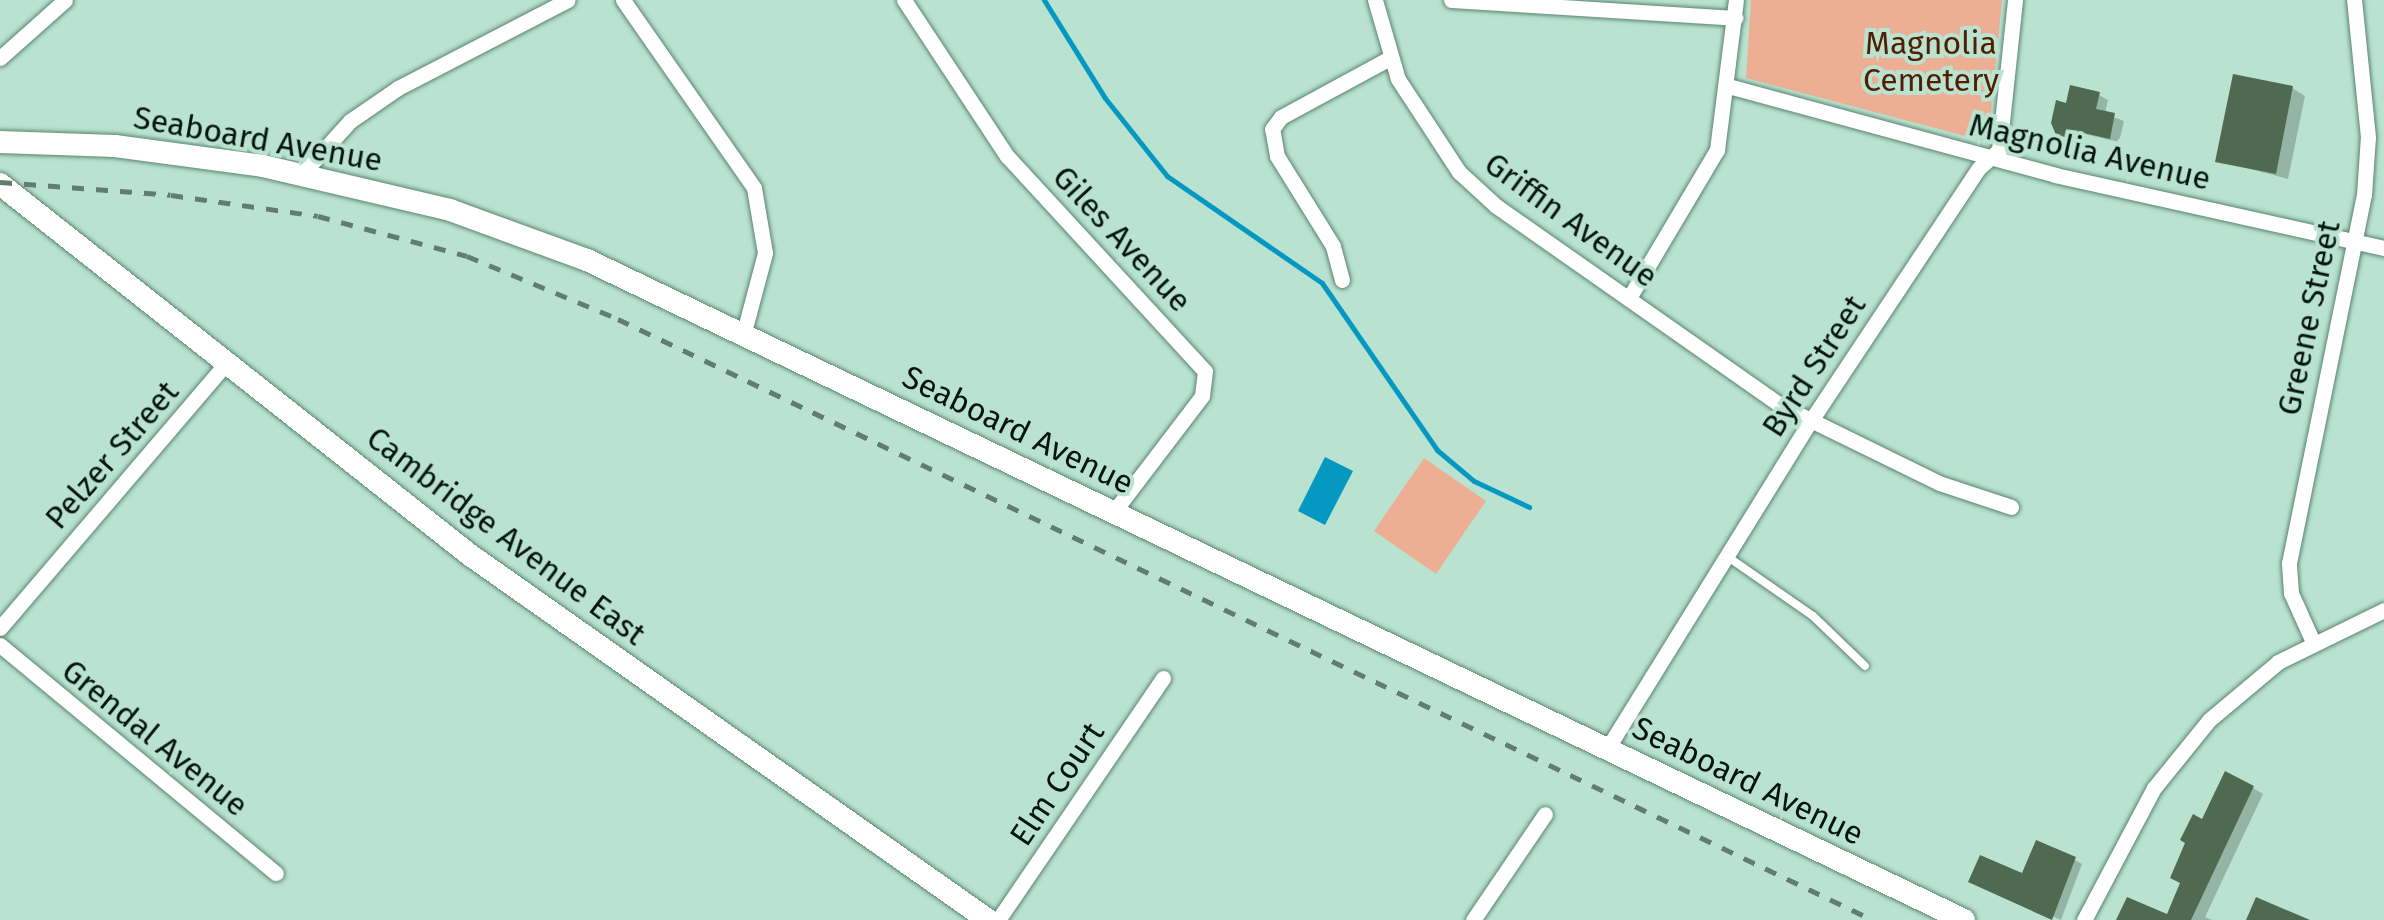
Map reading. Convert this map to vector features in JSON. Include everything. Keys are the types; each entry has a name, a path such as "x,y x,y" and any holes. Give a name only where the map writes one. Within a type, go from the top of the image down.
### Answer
{"main road":[{"name":"Seaboard Avenue","path":"0,142 115,146 302,174 515,231 744,332 1964,920"},
{"name":"Cambridge Avenue East","path":"0,184 518,590 988,920"}],"street":[{"path":"0,58 65,0"},
{"path":"302,174 350,121 398,88 568,0"},
{"path":"623,0 734,150 754,188 765,253 744,332"},
{"name":"Giles Avenue","path":"904,0 1007,156 1205,371 1202,396 1113,513"},
{"name":"Griffin Avenue","path":"1376,0 1388,59 1445,153 1475,189 1810,422 1939,483 2012,507"},
{"path":"1451,0 1735,18"},
{"path":"1630,298 1711,165 1728,86 1736,0"},
{"name":"Byrd Street","path":"1608,749 1724,554 1990,159 2004,130 2015,0"},
{"name":"Greene Street","path":"2313,642 2290,593 2292,530 2354,240 2368,137 2354,0"},
{"path":"1342,280 1333,246 1277,156 1272,129 1281,118 1388,59"},
{"name":"Magnolia Avenue","path":"1728,86 1990,159 2384,248"},
{"name":"Pelzer Street","path":"0,628 226,362"},
{"path":"2084,920 2177,756 2245,687 2313,642 2384,610"},
{"name":"Grendal Avenue","path":"0,644 276,873"},
{"name":"Elm Court","path":"998,920 1162,678"},
{"path":"1474,920 1546,814"}],"lane":[{"path":"1724,554 1813,616 1865,666"}],"green space":[{"name":"Magnolia Cemetery","path":"1751,0 2002,0 1988,142 1746,78"},
{"path":"1424,458 1486,501 1436,574 1374,531"}],"water":[{"path":"1325,457 1353,471 1325,525 1298,511"}],"building":[{"path":"2233,74 2293,86 2276,174 2215,162"},
{"path":"2070,85 2100,92 2096,109 2115,113 2110,139 2075,131 2073,139 2056,135 2051,123 2056,100 2066,103"},
{"path":"2225,771 2254,786 2191,920 2116,920 2127,897 2167,914 2180,883 2170,878 2185,843 2180,840 2193,814 2202,819"},
{"path":"2036,840 2076,857 2052,920 1968,882 1980,855 2022,873"},
{"path":"2256,897 2310,920 2246,920"}],"waterway":[{"path":"1044,0 1105,98 1167,176 1322,283 1437,450 1474,481 1529,507"}],"railway":[{"path":"0,182 171,195 318,216 467,256 618,319 1873,920"}]}
